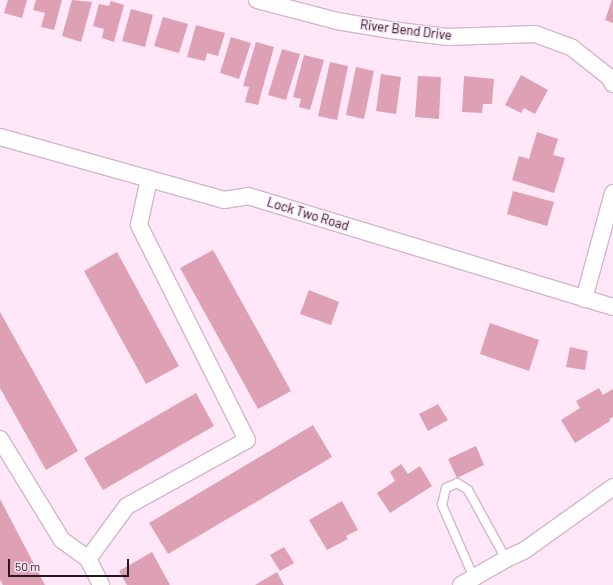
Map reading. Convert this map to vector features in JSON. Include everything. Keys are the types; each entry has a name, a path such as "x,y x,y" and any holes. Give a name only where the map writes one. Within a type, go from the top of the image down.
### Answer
{"street":[{"name":"River Bend Drive","path":"257,0 278,3 337,21 448,37 535,34 571,47 612,78"},
{"name":"Lock Two Road","path":"0,137 224,200 248,196 613,307"},
{"path":"88,559 127,506 247,440 139,225 149,179"},
{"path":"584,299 613,193"},
{"path":"0,439 62,540 88,559 101,585"},
{"path":"468,582 506,559 525,550 613,487"}],"lane":[{"path":"468,582 442,505 446,488 457,483 468,490 506,559"}],"building":[{"path":"8,0 27,0 22,18 4,13"},
{"path":"36,0 62,0 54,30 41,27 45,13 33,10"},
{"path":"72,0 92,2 81,42 62,36"},
{"path":"613,0 613,23 605,20"},
{"path":"111,1 124,5 114,42 102,38 104,29 93,26 99,4 109,6"},
{"path":"131,9 153,15 145,47 122,41"},
{"path":"163,17 188,24 179,53 154,46"},
{"path":"196,25 225,33 218,56 207,53 205,61 187,57"},
{"path":"231,37 251,43 239,79 220,73"},
{"path":"256,42 274,47 258,105 245,102 249,87 243,86"},
{"path":"282,49 300,54 286,100 268,95"},
{"path":"304,55 324,60 310,110 299,107 301,99 293,97"},
{"path":"330,62 348,66 337,120 318,116"},
{"path":"356,67 374,71 364,119 346,115"},
{"path":"381,74 401,77 396,114 376,111"},
{"path":"521,75 548,90 535,114 524,108 521,113 505,105"},
{"path":"418,76 441,77 439,119 415,117"},
{"path":"464,76 494,79 492,104 483,104 482,113 462,112"},
{"path":"537,132 558,139 553,155 565,158 554,193 512,180 519,156 529,159"},
{"path":"513,191 554,202 547,226 507,214"},
{"path":"213,250 291,391 258,409 180,268"},
{"path":"117,252 179,366 146,384 84,271"},
{"path":"309,290 339,302 331,325 300,314"},
{"path":"0,312 78,451 46,470 0,388"},
{"path":"490,323 539,340 529,371 480,354"},
{"path":"570,347 588,351 585,370 566,367"},
{"path":"599,388 603,395 613,389 613,417 609,419 610,421 575,443 561,420 580,408 576,401"},
{"path":"196,393 214,426 103,490 84,458"},
{"path":"438,404 448,420 428,431 419,414"},
{"path":"313,425 332,457 168,554 149,523"},
{"path":"476,446 484,465 457,478 448,459"},
{"path":"401,464 408,474 420,466 432,486 390,513 377,493 395,481 390,472"},
{"path":"0,499 45,585 3,585 0,580"},
{"path":"342,501 358,530 346,536 348,539 327,550 309,520"},
{"path":"284,547 294,563 280,571 270,555"},
{"path":"152,552 170,585 127,585 119,571"},
{"path":"277,572 284,585 255,585"}]}
